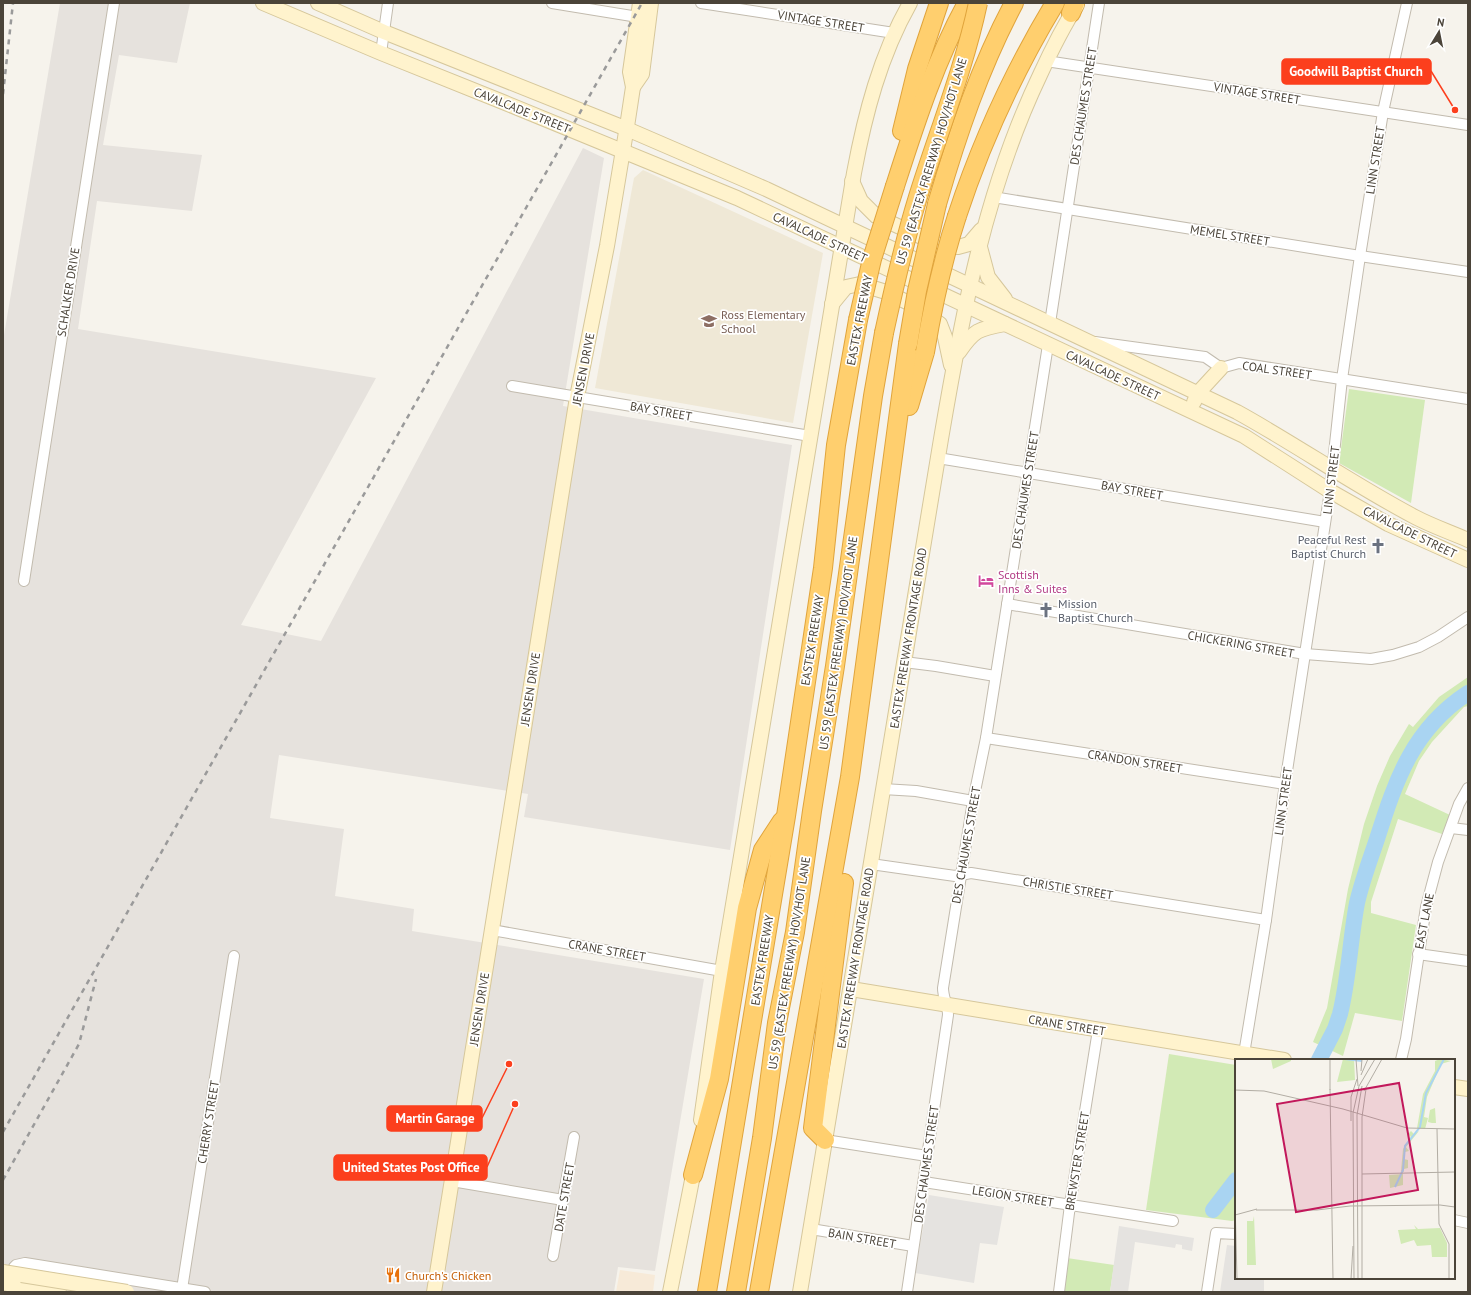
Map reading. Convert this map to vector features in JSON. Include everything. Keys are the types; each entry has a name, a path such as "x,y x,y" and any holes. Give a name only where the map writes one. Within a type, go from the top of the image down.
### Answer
{"highway":[{"name":"EASTEX FREEWAY","path":"707,1291 786,816 823,568 836,445 858,320 876,243 892,184 934,73 967,3"},
{"name":"US 59 (EASTEX FREEWAY) HOV/HOT LANE","path":"736,1292 762,1138 778,1023 795,932 835,666 873,396 884,333 898,268 915,206 960,69 978,3"},
{"path":"759,1292 842,828 908,344 917,291 937,204 950,161 977,83 1014,3"},
{"path":"893,459 925,352 934,298 945,252 978,155 998,107 1055,3"},
{"path":"892,184 917,69 939,4"},
{"path":"693,1175 719,1079 747,908 763,850 786,816"},
{"path":"825,1140 813,1128 847,857 842,828"},
{"path":"729,1292 755,1137 778,1023"}],"main road":[{"name":"CAVALCADE STREET","path":"263,3 381,53 737,198 1244,436 1330,491 1388,524 1468,560"},
{"name":"CAVALCADE STREET","path":"318,3 384,32 627,129 745,180 845,226 1090,341 1236,412 1264,427 1332,470 1418,518 1468,540"},
{"name":"JENSEN DRIVE","path":"434,1292 577,397 607,246 627,129 633,88 630,72 640,3"},
{"name":"JENSEN DRIVE","path":"633,88 642,74 651,3"},
{"path":"673,1289 693,1175 722,971 852,181 866,117 883,61 894,33 910,3"},
{"name":"EASTEX FREEWAY FRONTAGE ROAD","path":"800,1292 952,372 969,285 984,226 1014,133 1046,61 1075,6"},
{"path":"737,198 745,180"},
{"path":"852,181 861,201 876,216 941,246 958,247 968,244 984,226"},
{"path":"979,244 982,260 988,277 1009,303"},
{"path":"832,304 846,287 860,284 886,292 913,305 940,324 945,338 952,372"},
{"path":"955,358 968,338 977,331 986,327 1005,324"},
{"path":"1190,410 1198,393 1221,368"},
{"path":"1410,535 1418,518"},
{"name":"CRANE STREET","path":"851,989 1277,1059"},
{"path":"1455,1087 1468,1089"},
{"path":"3,1272 127,1292"},
{"path":"3,1283 60,1292"}],"street":[{"name":"SCHALKER DRIVE","path":"24,581 114,3"},
{"path":"381,53 388,3"},
{"path":"552,3 638,17"},
{"name":"VINTAGE STREET","path":"701,3 894,33"},
{"name":"DES CHAUMES STREET","path":"1050,323 1099,3"},
{"name":"LINN STREET","path":"1244,1054 1266,920 1285,784 1330,491 1342,379 1360,256 1383,112 1407,3"},
{"name":"VINTAGE STREET","path":"1046,61 1468,125"},
{"name":"MEMEL STREET","path":"993,197 1468,272"},
{"path":"1090,341 1204,357 1221,368"},
{"name":"DES CHAUMES STREET","path":"906,1292 924,1182 948,1015 947,1005 943,995 943,988 973,802 986,738 1048,345"},
{"name":"COAL STREET","path":"1221,368 1238,363 1468,398"},
{"name":"BAY STREET","path":"512,386 810,436"},
{"name":"BAY STREET","path":"938,458 1325,522"},
{"name":"CHICKERING STREET","path":"1007,604 1305,654 1371,659 1393,655 1419,647 1438,637 1468,617"},
{"path":"904,662 995,676"},
{"name":"CRANDON STREET","path":"986,738 1285,784"},
{"name":"EAST LANE","path":"1401,1059 1406,1039 1426,907 1432,884 1459,804 1468,788"},
{"path":"883,789 916,791 973,802"},
{"path":"1451,828 1468,830"},
{"name":"CHRISTIE STREET","path":"871,864 955,876 971,873 1266,920"},
{"name":"CRANE STREET","path":"492,930 722,971"},
{"path":"1418,954 1468,961"},
{"name":"CHERRY STREET","path":"182,1288 234,956"},
{"name":"BREWSTER STREET","path":"1058,1292 1070,1205 1098,1030"},
{"name":"DATE STREET","path":"553,1256 574,1137"},
{"path":"825,1140 927,1156"},
{"path":"452,1181 563,1200"},
{"name":"LEGION STREET","path":"924,1182 1173,1222"},
{"path":"1455,1220 1468,1223"},
{"name":"BAIN STREET","path":"810,1229 914,1246"},
{"path":"1207,1292 1216,1232 1235,1234"},
{"path":"12,1292 11,1284 14,1267 16,1265 26,1263 205,1292"}],"shaded area":[{"path":"60,3 190,3 177,63 119,55 103,145 202,155 192,211 97,201 78,329 376,378 241,625 321,641 583,148 604,158 563,406 792,445 730,850 524,817 528,794 279,755 270,818 344,829 335,896 414,909 412,931 704,979 655,1271 618,1267 614,1292 3,1292 3,341"},
{"name":"Ross Elementary School","path":"643,170 823,253 793,423 595,388 634,178"},
{"path":"929,1195 1004,1207 997,1245 980,1243 974,1283 915,1273"},
{"path":"1119,1226 1194,1238 1192,1251 1182,1249 1182,1245 1176,1244 1175,1248 1135,1242 1128,1292 1110,1292"},
{"path":"1227,1245 1235,1246 1235,1279 1264,1279 1264,1292 1220,1292"},
{"path":"620,1270 655,1275 653,1292 616,1292"}],"green space":[{"path":"1349,389 1425,400 1411,503 1339,463"},
{"path":"1468,677 1468,706 1464,707 1432,742 1419,761 1405,794 1450,815 1442,834 1398,819 1371,902 1371,913 1416,925 1402,1021 1355,1013 1343,1056 1313,1042 1327,1008 1348,889 1364,824 1377,786 1390,756 1409,724 1413,727 1439,697"},
{"path":"1169,1054 1235,1065 1235,1220 1146,1210"},
{"path":"1067,1258 1114,1265 1110,1292 1061,1292"}],"waterway":[{"path":"1320,1059 1335,1029 1340,1014 1357,903 1361,887 1400,776 1420,739 1433,723 1449,707 1468,693"},
{"path":"1213,1210 1235,1181"}],"railway":[{"path":"3,94 13,3"},
{"path":"3,1132 642,3"},
{"path":"3,1180 79,1044 96,979"}],"place":[{"name":"Goodwill Baptist Church","path":"1455,110"},
{"name":"Ross Elementary School","path":"709,321"},
{"name":"Peaceful Rest Baptist Church","path":"1378,546"},
{"name":"Scottish Inns & Suites","path":"986,581"},
{"name":"Mission Baptist Church","path":"1046,610"},
{"name":"Martin Garage","path":"509,1064"},
{"name":"United States Post Office","path":"515,1104"},
{"name":"Church's Chicken","path":"393,1275"}]}
